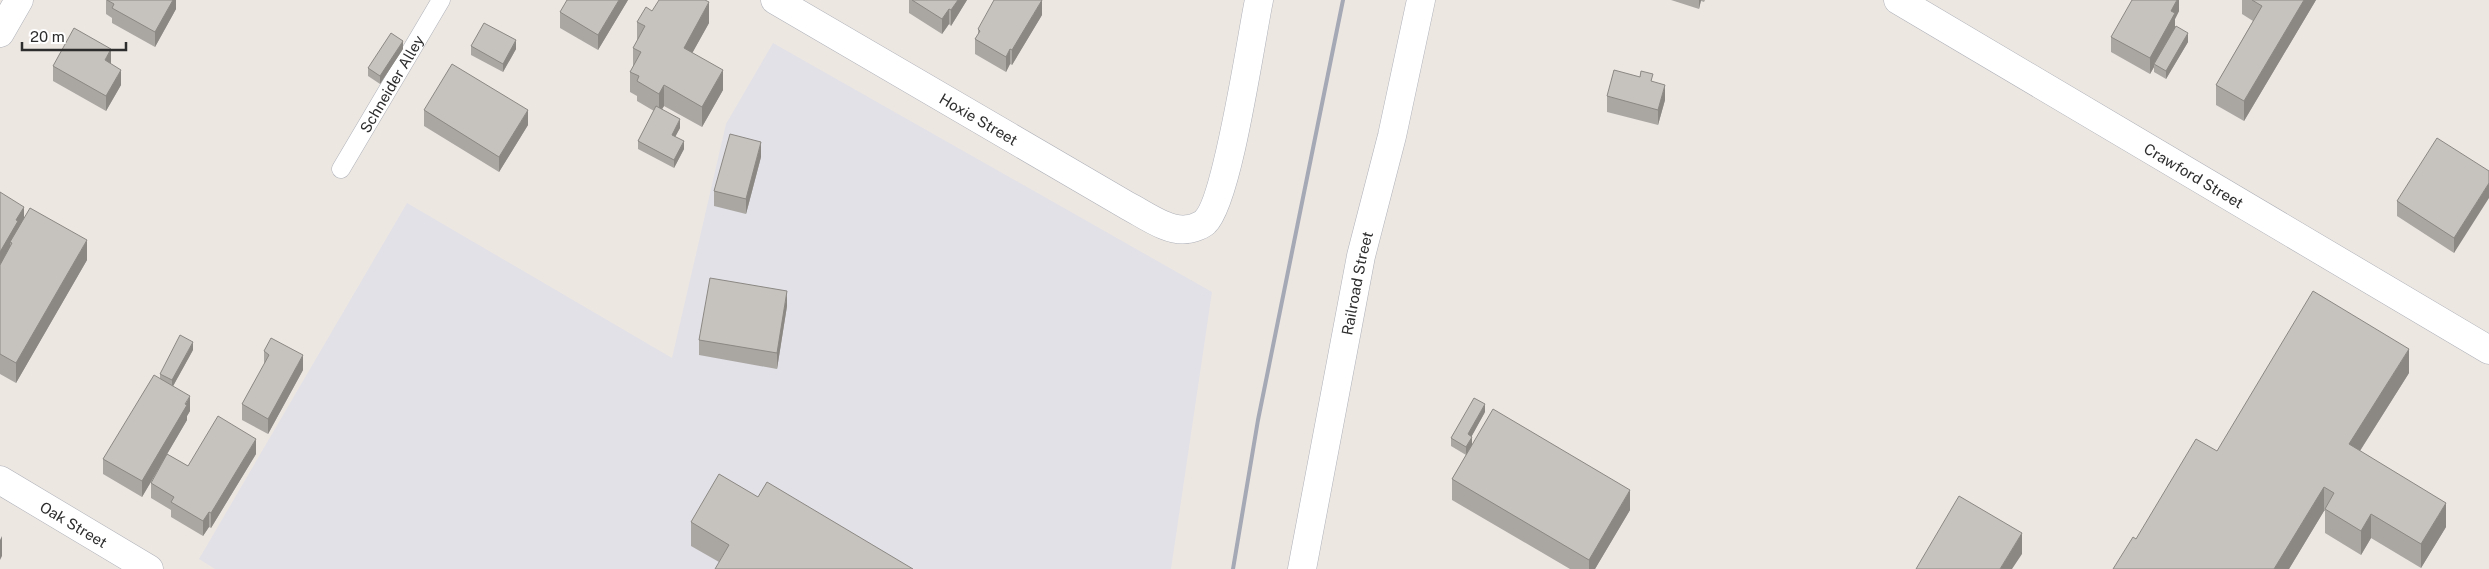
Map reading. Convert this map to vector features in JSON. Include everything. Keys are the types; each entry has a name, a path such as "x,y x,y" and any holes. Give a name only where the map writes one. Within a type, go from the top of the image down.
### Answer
{"street":[{"path":"0,33 19,0"},
{"name":"Hoxie Street","path":"775,0 1128,206 1172,228 1187,230 1205,222 1214,208 1225,176 1259,0"},
{"name":"Railroad Street","path":"1302,569 1361,256 1392,136 1421,0"},
{"name":"Crawford Street","path":"1898,0 2489,350"},
{"name":"Oak Street","path":"0,480 149,569"}],"lane":[{"name":"Schneider Alley","path":"341,169 440,0"}],"shaded area":[{"path":"773,43 1212,292 1171,569 215,569 199,559 407,203 672,358 726,124"}],"building":[{"path":"107,0 173,0 155,32 112,8 114,4"},
{"path":"567,0 619,0 598,35 560,12"},
{"path":"659,0 705,0 709,2 684,48 723,70 702,107 664,85 659,94 637,81 639,76 630,72 641,52 633,48 645,26 637,22 646,7 652,11"},
{"path":"912,0 958,0 942,19"},
{"path":"994,0 1042,0 1006,57 975,39 980,31 978,29"},
{"path":"2132,0 2177,0 2171,11 2175,13 2150,58 2111,37"},
{"path":"2252,0 2304,0 2244,101 2216,85 2262,6"},
{"path":"484,23 516,40 503,64 471,46"},
{"path":"2176,26 2188,33 2166,71 2154,64"},
{"path":"74,28 111,49 105,60 121,70 106,96 53,66"},
{"path":"391,33 403,41 380,76 368,68"},
{"path":"452,64 528,110 499,157 424,110"},
{"path":"1614,70 1640,77 1641,71 1653,74 1651,81 1665,85 1658,110 1607,96"},
{"path":"656,106 680,119 672,135 684,141 674,160 638,141"},
{"path":"730,134 761,142 746,199 714,191"},
{"path":"2437,138 2489,171 2489,183 2454,238 2397,201"},
{"path":"0,192 24,207 0,252"},
{"path":"30,208 87,240 16,363 0,354 0,265 12,243 10,242"},
{"path":"710,278 787,291 777,353 699,340"},
{"path":"2313,291 2409,349 2349,444 2446,503 2421,544 2371,514 2361,531 2325,509 2334,493 2324,487 2274,569 2113,569 2133,537 2136,539 2196,439 2217,451"},
{"path":"180,335 193,342 172,380 160,374"},
{"path":"271,338 303,355 268,419 242,404 269,355 264,351"},
{"path":"154,375 190,396 185,404 187,405 142,481 103,459"},
{"path":"1474,398 1485,404 1468,434 1472,437 1466,447 1451,438"},
{"path":"1493,409 1630,490 1589,560 1452,479"},
{"path":"218,416 256,439 211,513 209,512 203,521 171,502 174,497 151,483 167,454 188,466"},
{"path":"719,474 758,497 767,482 913,569 715,569 729,545 691,522"},
{"path":"1959,496 2022,533 2000,569 1916,569"}],"railway":[{"path":"1233,569 1258,420 1343,0"}]}
